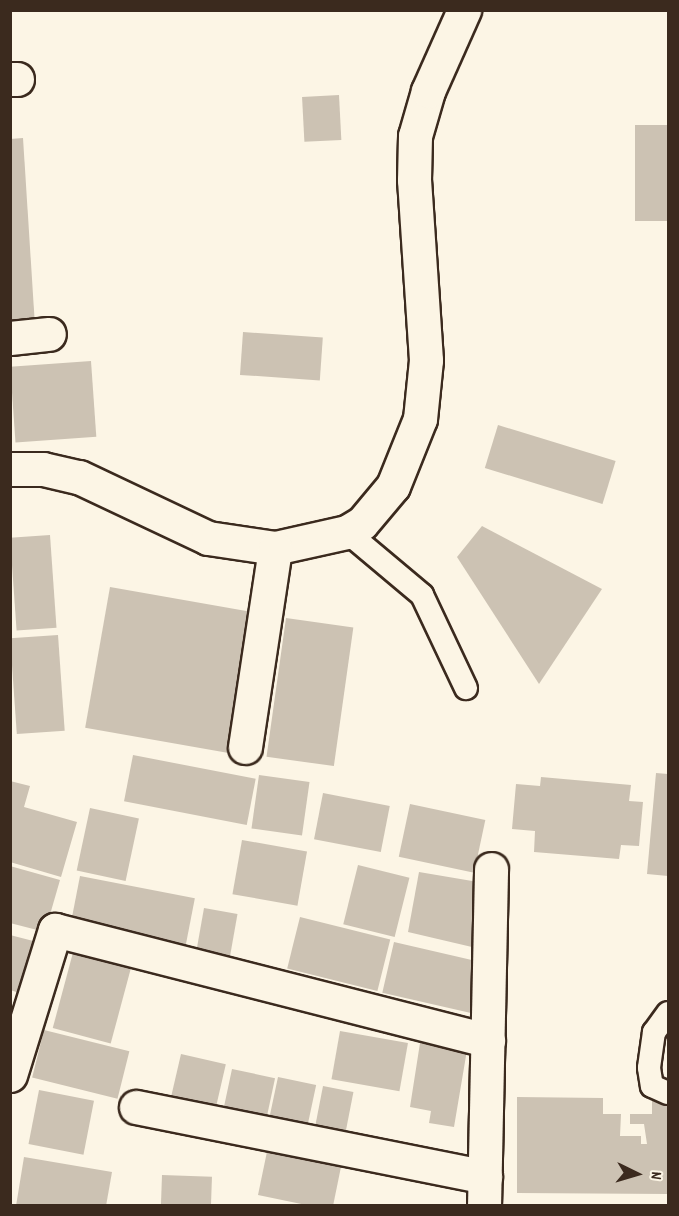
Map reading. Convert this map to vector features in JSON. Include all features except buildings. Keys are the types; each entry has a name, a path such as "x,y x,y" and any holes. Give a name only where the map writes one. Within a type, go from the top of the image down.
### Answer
{"street":[{"path":"10,469 43,469 79,477 208,538 274,548 347,532 362,523 393,486 420,419 426,360 414,180 415,136 428,91 464,10"},
{"path":"10,338 49,334"},
{"path":"245,747 274,548"},
{"path":"136,1107 484,1191 491,869"},
{"path":"10,1075 23,1024 55,930 488,1040"}],"lane":[{"path":"347,532 422,594 466,688"},
{"path":"669,1013 654,1032 649,1068 652,1086 669,1093"}]}
